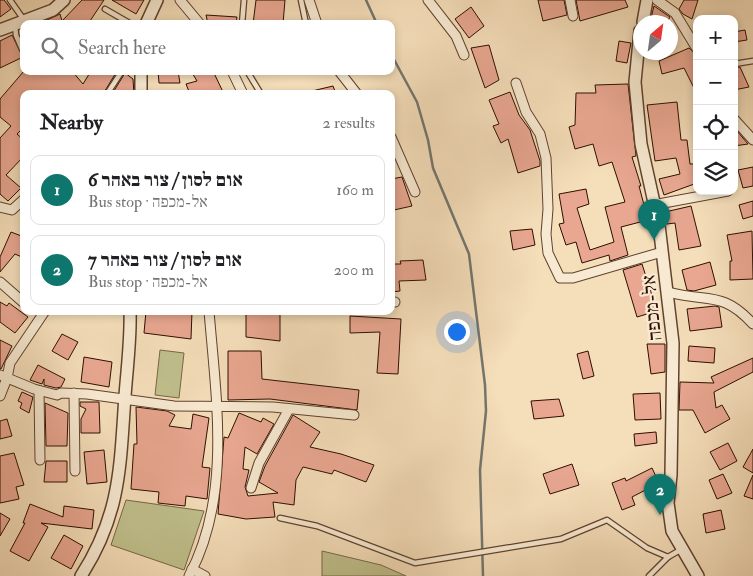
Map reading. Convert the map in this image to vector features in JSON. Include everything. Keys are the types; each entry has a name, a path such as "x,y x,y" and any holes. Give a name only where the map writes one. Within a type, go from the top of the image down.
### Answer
{"street":[{"path":"24,20 54,10 64,0"},
{"path":"148,20 157,0"},
{"path":"180,0 197,20"},
{"path":"309,0 316,20"},
{"path":"428,0 456,36 464,54"},
{"path":"570,0 573,16"},
{"path":"644,15 647,0"},
{"path":"657,0 675,13 693,42"},
{"path":"0,30 20,21"},
{"name":"אל-מכפה","path":"638,60 636,82 641,144 662,252 673,343 674,390 671,475 668,503 672,531 698,576"},
{"path":"141,75 141,90"},
{"path":"234,75 241,90"},
{"path":"343,75 353,90"},
{"path":"516,83 526,112 540,134 546,158 548,209 546,234 548,252 560,278 574,278 662,252"},
{"path":"738,123 753,140"},
{"path":"395,146 415,192"},
{"path":"653,205 707,195"},
{"path":"0,207 12,210 20,203"},
{"path":"0,282 20,299"},
{"path":"668,292 688,298 725,300 742,311 753,324"},
{"path":"0,396 4,377 10,363 39,315"},
{"path":"81,576 99,545 114,509 122,448 130,315"},
{"path":"205,576 191,573 204,541 216,483 218,407 209,315"},
{"path":"4,377 40,391 57,395 61,393 74,393 125,398 174,406 289,409 354,415"},
{"path":"40,391 40,460"},
{"path":"74,393 75,471"},
{"path":"251,488 259,463 289,409"}],"lane":[{"path":"10,0 20,20"},
{"path":"242,20 244,0"},
{"path":"301,0 305,20"},
{"path":"105,10 124,20"},
{"path":"20,22 15,28 20,43"},
{"path":"738,63 753,61"},
{"path":"110,90 119,75"},
{"path":"249,75 259,90"},
{"path":"280,518 317,526 415,563 561,539 607,520 647,548 668,557"},
{"path":"649,576 668,557 682,549"}],"green space":[{"path":"160,350 184,353 179,398 155,395"},
{"path":"126,500 204,511 184,570 111,545"},
{"path":"322,551 381,565 406,576 322,576"}],"building":[{"path":"0,0 4,0 11,9 0,17"},
{"path":"82,0 104,0 91,20 63,20"},
{"path":"112,0 144,0 136,14"},
{"path":"256,0 285,0 283,20 254,20"},
{"path":"538,0 564,0 567,15 543,21"},
{"path":"576,0 625,0 628,7 580,21"},
{"path":"684,0 698,0 692,19 683,14 679,9"},
{"path":"654,6 667,15 652,15"},
{"path":"471,7 484,26 469,38 455,19"},
{"path":"60,14 62,20 47,20"},
{"path":"206,15 237,17 237,20 207,20"},
{"path":"745,30 747,40 738,41 738,31"},
{"path":"12,35 20,51 20,58 0,68 0,41"},
{"path":"619,41 631,43 627,63 616,61"},
{"path":"489,45 499,80 485,88 471,48"},
{"path":"689,48 693,52 693,86 684,68 662,74 659,61 678,60 678,53"},
{"path":"738,67 740,67 749,87 738,89"},
{"path":"21,75 75,75 83,84 89,75 115,75 105,90 20,90 20,131 17,134 20,137 20,160 6,175 20,189 8,201 0,194 0,138 11,126 0,117 0,99"},
{"path":"124,75 128,75 133,79 134,90 114,90"},
{"path":"158,75 179,75 180,83 159,83"},
{"path":"193,75 215,75 222,90 188,90 186,84 197,81"},
{"path":"628,84 636,156 632,157 641,186 639,186 648,220 621,227 628,255 610,261 609,255 582,263 576,242 566,245 559,224 564,223 559,194 586,189 589,204 577,208 590,250 614,242 605,207 625,202 612,162 599,166 593,144 575,149 569,127 575,125 576,93 596,93 595,85"},
{"path":"333,86 334,90 316,90"},
{"path":"510,92 519,115 530,130 540,161 540,166 518,173 508,139 501,143 493,126 499,124 489,100"},
{"path":"677,102 681,140 687,140 690,164 693,164 693,184 664,195 659,179 680,174 676,158 655,161 647,105"},
{"path":"738,132 748,144 738,145"},
{"path":"753,167 753,186 743,188 738,170"},
{"path":"402,177 412,206 395,210 395,178"},
{"path":"753,201 753,216 743,219 739,205"},
{"path":"691,206 701,246 679,250 675,223 667,224 665,212"},
{"path":"532,229 535,245 513,250 510,231"},
{"path":"752,231 753,279 730,280 730,261 732,261 727,235"},
{"path":"11,232 20,235 20,256 15,254 0,272 0,257"},
{"path":"423,260 426,280 399,281 400,291 395,292 395,264 401,264 400,261"},
{"path":"710,262 716,285 694,291 687,290 682,270"},
{"path":"642,264 657,311 637,317 623,270"},
{"path":"0,302 7,306 9,303 20,311 20,315 28,317 15,333 0,322"},
{"path":"719,307 722,327 690,331 687,309"},
{"path":"146,315 192,315 191,339 144,333"},
{"path":"246,315 280,315 280,341 246,337"},
{"path":"350,316 401,319 398,374 377,373 380,332 350,333"},
{"path":"62,334 78,342 68,360 52,351"},
{"path":"0,340 12,346 1,369 0,369"},
{"path":"647,344 665,344 665,372 651,374"},
{"path":"689,346 715,348 714,363 688,361"},
{"path":"228,351 261,351 262,379 359,390 357,410 270,399 228,400"},
{"path":"588,351 594,376 583,379 577,354"},
{"path":"84,357 112,362 109,387 81,382"},
{"path":"753,358 753,372 714,392 716,408 722,405 730,419 705,433 693,410 679,410 680,382 714,383 711,377"},
{"path":"38,365 65,379 61,387 56,388 44,385 44,379 42,384 30,380"},
{"path":"22,392 33,397 29,413 20,408 22,403 18,401"},
{"path":"660,393 661,419 635,420 633,394"},
{"path":"559,399 564,416 534,419 531,401"},
{"path":"80,402 99,402 100,433 81,433 81,419 86,409 80,406"},
{"path":"45,403 68,413 67,446 46,446"},
{"path":"136,407 167,411 175,415 169,426 191,429 193,414 209,418 202,467 210,468 207,499 186,496 185,506 158,503 159,492 131,489 134,444 137,444"},
{"path":"239,413 261,422 263,418 274,424 257,454 245,447 243,469 249,470 245,487 248,496 278,493 259,482 265,466 293,415 320,432 310,447 341,454 374,465 366,482 334,470 332,474 303,467 296,480 294,505 273,502 275,517 246,519 218,514 224,437 228,438"},
{"path":"7,419 12,436 0,439 0,421"},
{"path":"656,432 657,443 635,446 634,434"},
{"path":"728,443 737,461 720,470 710,452"},
{"path":"753,449 753,473 743,467"},
{"path":"104,450 107,482 87,484 84,452"},
{"path":"14,453 24,485 16,487 19,499 0,503 0,456"},
{"path":"46,461 67,461 67,482 44,482"},
{"path":"572,464 579,485 550,494 543,474"},
{"path":"652,468 659,483 632,497 635,505 622,510 612,483 625,478 626,481"},
{"path":"723,474 732,493 717,499 709,480"},
{"path":"753,475 753,499 744,496"},
{"path":"30,504 63,517 64,506 94,510 92,529 41,523 48,527 29,561 10,551 25,523 23,523"},
{"path":"721,510 725,529 706,533 703,514"},
{"path":"0,513 10,519 0,536"},
{"path":"64,535 83,546 71,569 51,558"}],"waterway":[{"path":"366,0 375,20"},
{"path":"395,61 417,102 428,140 433,168 469,254 485,385 486,411 480,470 483,576"}],"place":[{"name":"אום לסון / צור באהר 6","path":"654,240"},
{"name":"אום לסון / צור באהר 7","path":"660,515"}]}
